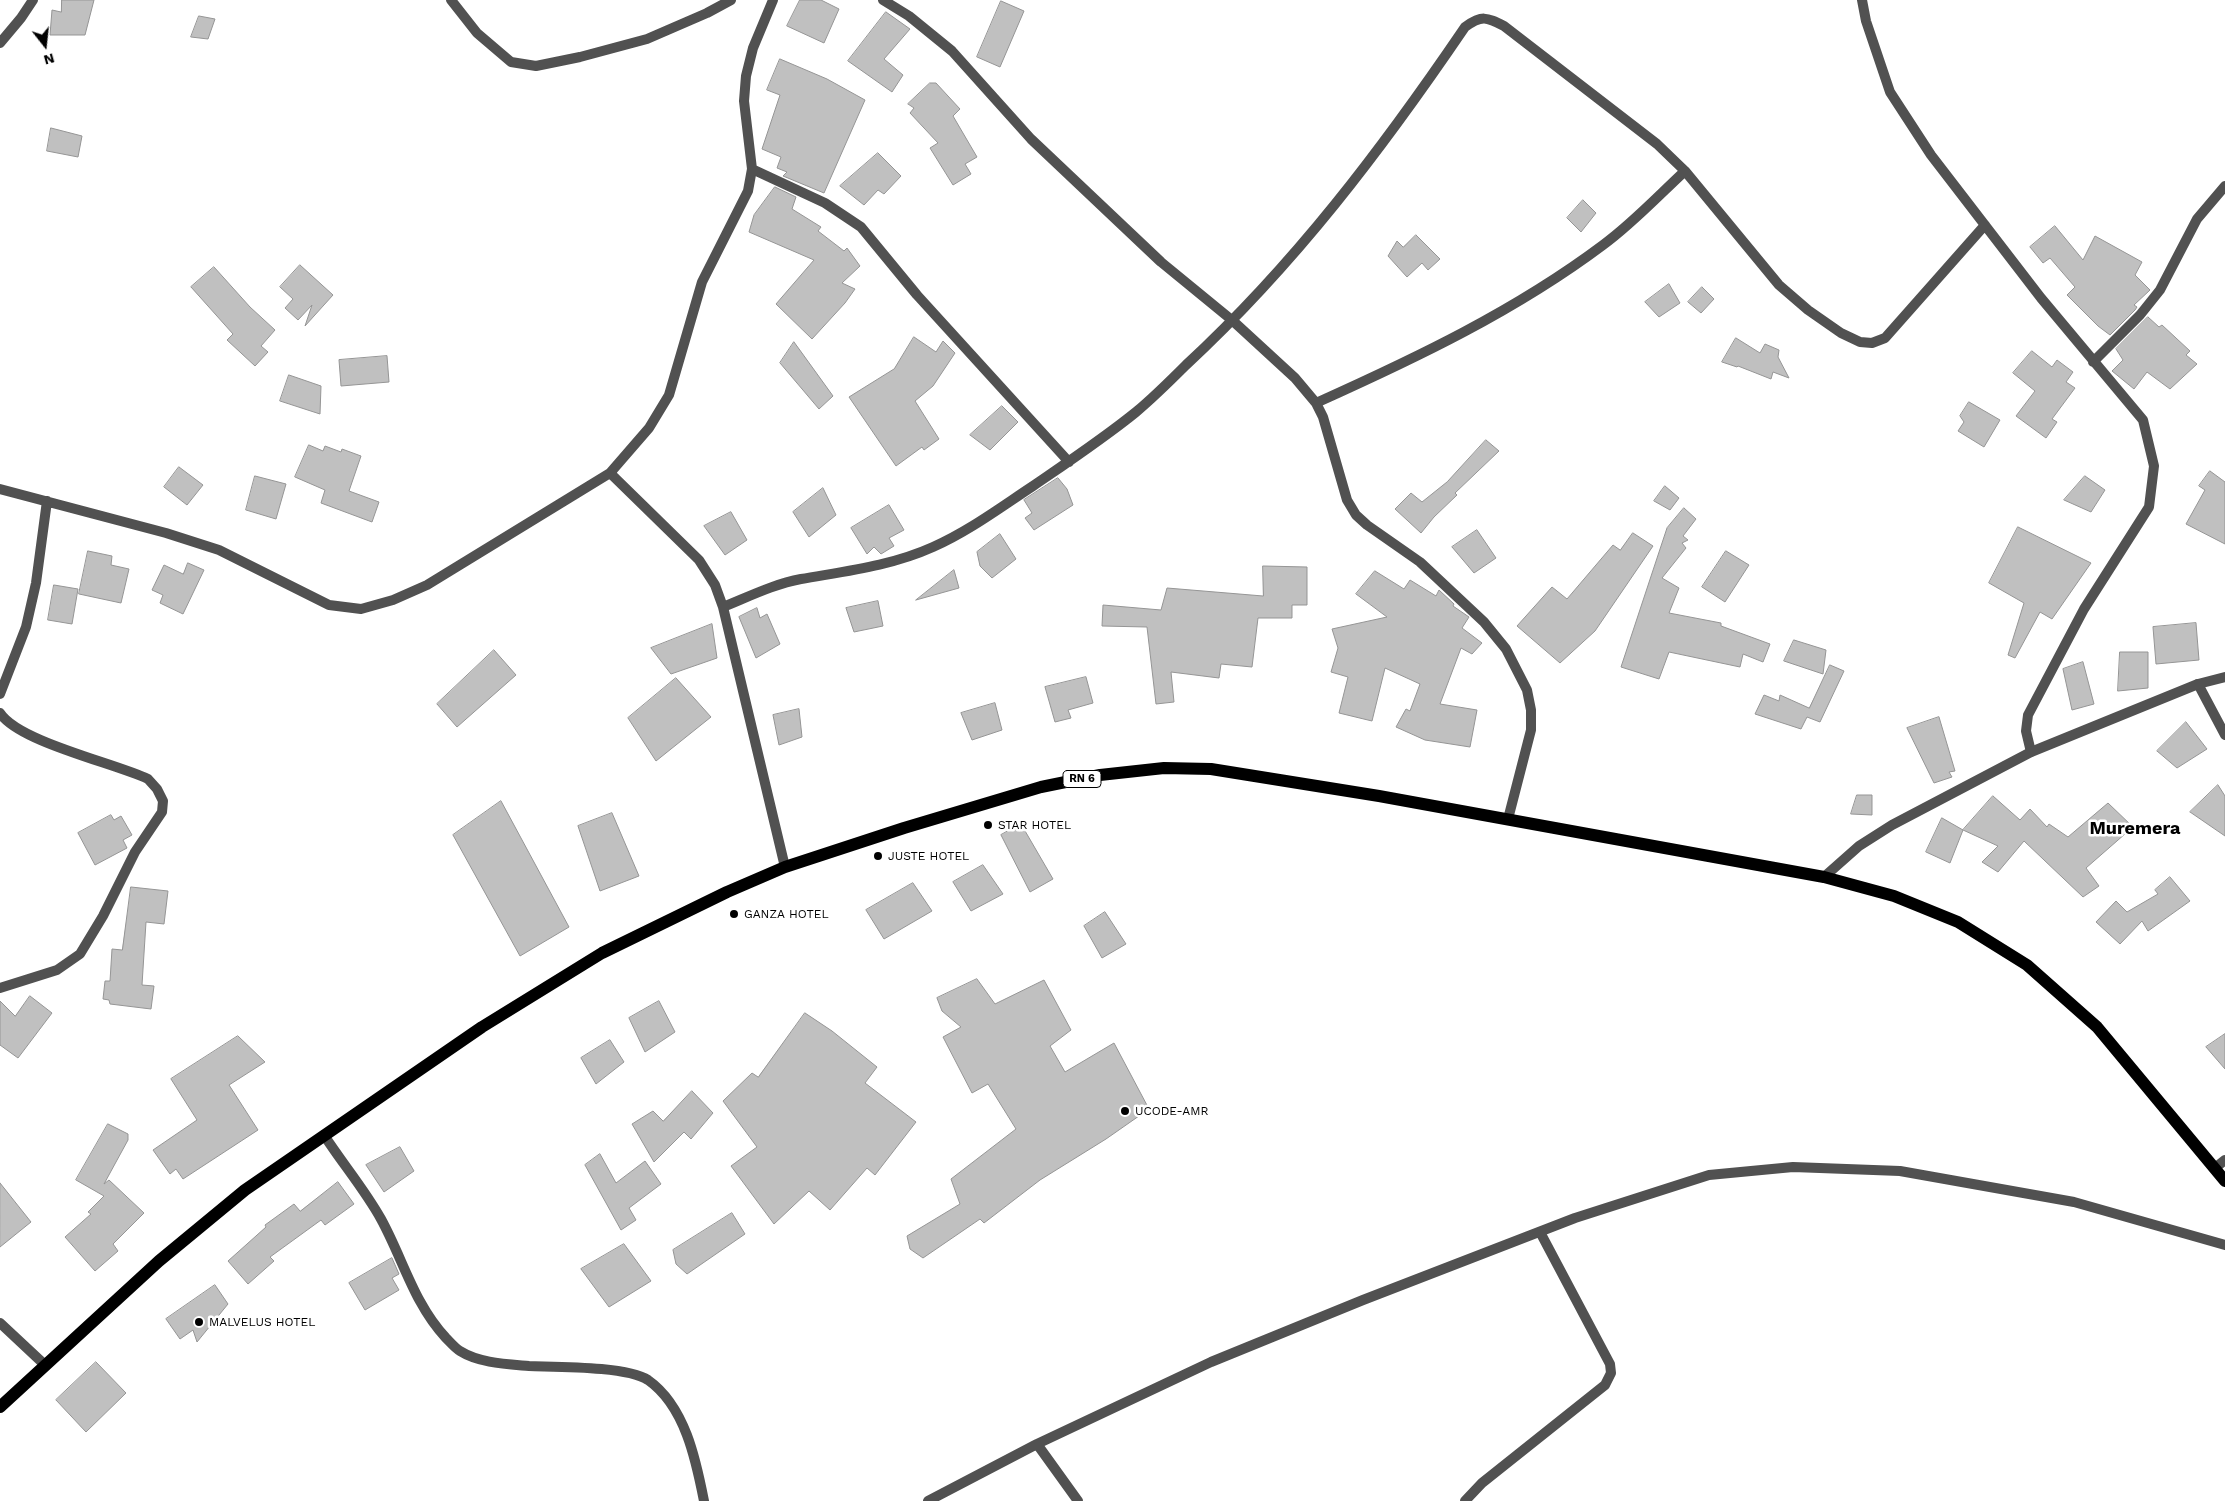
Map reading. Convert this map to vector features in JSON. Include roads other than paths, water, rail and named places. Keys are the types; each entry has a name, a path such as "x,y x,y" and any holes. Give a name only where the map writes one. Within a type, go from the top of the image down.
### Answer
{"main road":[{"name":"RN 6","path":"0,1407 159,1261 245,1190 482,1027 602,953 727,892 784,867 904,828 1041,787 1100,775 1164,768 1211,769 1379,796 1824,877 1894,896 1958,922 2027,965 2097,1027 2225,1181"}],"street":[{"path":"0,42 7,36 33,0"},
{"path":"451,0 477,33 511,62 536,66 580,57 647,39 707,13 731,0"},
{"path":"0,489 166,533 219,550 329,605 361,609 393,600 427,585 610,473 649,428 669,394 702,282 748,191 752,169 744,101 746,76 753,48 773,0"},
{"path":"883,0 910,16 952,51 1031,140 1161,262 1234,321 1295,378 1316,403 1323,417 1347,500 1356,515 1367,525 1420,562 1484,622 1506,649 1526,690 1531,710 1531,730 1508,819"},
{"path":"1862,0 1866,21 1890,92 1931,155 2041,298 2143,420 2154,466 2149,507 2084,609 2028,715 2026,732 2031,752"},
{"path":"723,606 774,586 861,570 933,548 964,531 1069,462 1137,411 1234,321 1288,262 1409,109 1465,27 1477,19 1489,18 1504,26 1657,144 1685,171 1778,285 1808,310 1860,342 1872,343 1885,338 1985,225"},
{"path":"752,169 824,203 861,227 917,295 1069,462"},
{"path":"1316,403 1403,363 1517,303 1563,274 1605,244 1685,171"},
{"path":"2093,362 2140,315 2160,290 2197,219 2225,186"},
{"path":"610,473 699,560 715,585 723,606 784,867"},
{"path":"0,694 26,627 36,583 48,501"},
{"path":"1824,877 1859,846 1892,825 2031,752 2198,684 2225,677"},
{"path":"2198,684 2225,735"},
{"path":"0,713 5,721 30,735 135,773 148,780 157,789 163,801 162,812 136,852 103,916 80,954 57,970 0,988"},
{"path":"324,1135 380,1218 416,1296 440,1331 459,1351 482,1360 518,1365 620,1371 648,1380 663,1395 680,1418 695,1457 704,1501"},
{"path":"2215,1168 2225,1160"},
{"path":"928,1501 1037,1444 1211,1362 1363,1300 1574,1218 1709,1175 1793,1166 1900,1171 2074,1202 2225,1245"},
{"path":"1465,1501 1482,1483 1605,1385 1611,1373 1610,1364 1540,1232"},
{"path":"0,1323 44,1365"},
{"path":"1037,1444 1078,1501"}],"place":[{"name":"STAR HOTEL","path":"988,825"},
{"name":"JUSTE HOTEL","path":"878,856"},
{"name":"GANZA HOTEL","path":"734,914"},
{"name":"UCODE-AMR","path":"1125,1111"},
{"name":"MALVELUS HOTEL","path":"199,1322"}],"district":[{"name":"Muremera","path":"2135,829"}]}
